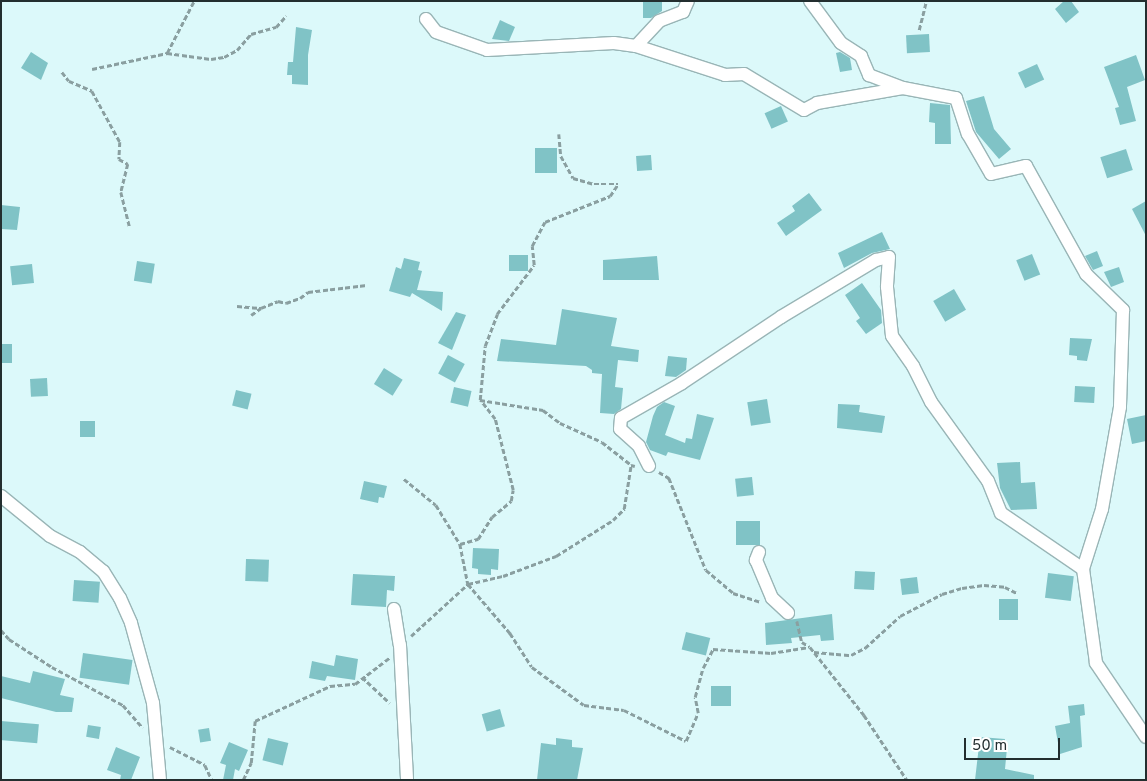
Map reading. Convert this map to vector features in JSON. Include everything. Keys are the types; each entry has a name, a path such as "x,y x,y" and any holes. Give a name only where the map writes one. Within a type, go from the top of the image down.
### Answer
{"street":[{"path":"636,46 659,21 683,12 688,1"},
{"path":"810,1 841,43 861,56 869,75 903,88 956,98 968,134 991,174 1026,166 1086,274 1123,310 1120,407 1102,509 1083,569 1096,663 1146,737"},
{"path":"426,19 436,32 487,50 614,43 636,46 725,75 744,74 804,110 818,103 903,88"},
{"path":"649,466 639,446 620,429 621,418 682,383 781,317 876,260 889,256 887,287 892,336 913,366 931,402 988,481 1001,513 1083,569"},
{"path":"1,496 50,536 80,552 103,571 131,623 153,703 160,780"},
{"path":"759,552 756,560 772,598 788,613"},
{"path":"394,609 400,648 407,780"}],"path":[{"path":"167,53 194,1"},
{"path":"919,30 926,1"},
{"path":"92,69 167,53 211,59 224,57 237,50 251,34 276,27 286,16"},
{"path":"62,72 69,81 92,91 120,142 119,159 128,164 121,192 130,227"},
{"path":"460,544 478,539 492,517 511,501 513,490 495,419 480,400 486,346 497,314 534,265 534,237 545,222 610,196 618,184 594,184 573,178 560,156 559,134"},
{"path":"251,314 278,301 286,303 300,298 308,292 367,285"},
{"path":"237,306 261,308"},
{"path":"480,400 543,410 560,423 602,442 631,465 649,466 669,478 706,570 745,599 768,604"},
{"path":"243,780 251,762 255,721 330,686 355,684 400,648 468,584 503,576 556,556 613,520 624,509 631,465"},
{"path":"404,479 436,505 460,544 468,584 510,633 532,667 584,705 624,710 686,740 698,713 695,697 703,668 713,649 771,653 810,647"},
{"path":"814,652 851,655 865,648 900,616 942,594 962,588 984,585 1005,587 1017,593"},
{"path":"788,613 800,624 802,642 810,647 883,740 907,780"},
{"path":"1,630 9,639 52,666 123,705 157,743 205,766 212,780"},
{"path":"362,677 404,716"}],"building":[{"path":"643,1 662,1 662,11 651,18 643,18"},
{"path":"1064,1 1071,1 1079,12 1066,23 1055,9"},
{"path":"500,20 515,27 509,41 492,39"},
{"path":"296,27 312,30 308,55 308,85 292,84 292,75 287,75 288,62 293,62"},
{"path":"929,34 930,52 907,53 906,35"},
{"path":"31,52 48,63 41,80 21,68"},
{"path":"840,52 850,58 852,70 840,72 836,53"},
{"path":"1136,55 1145,80 1127,87 1136,121 1120,125 1115,108 1119,107 1104,67"},
{"path":"1037,64 1044,79 1025,88 1018,73"},
{"path":"984,96 994,129 1011,149 999,159 976,132 966,101"},
{"path":"930,103 950,105 951,144 935,144 935,123 929,122"},
{"path":"781,106 788,122 771,129 765,113"},
{"path":"535,148 557,148 557,173 535,173"},
{"path":"1126,149 1133,170 1107,178 1100,157"},
{"path":"651,155 652,170 637,171 636,156"},
{"path":"809,193 822,210 786,236 777,223 795,211 792,206"},
{"path":"1146,201 1146,236 1132,209"},
{"path":"1,205 20,207 17,230 1,229"},
{"path":"882,232 890,249 872,253 844,268 838,253"},
{"path":"1097,251 1103,266 1093,270 1085,256"},
{"path":"1032,254 1040,274 1024,281 1016,260"},
{"path":"509,255 528,255 528,271 509,271"},
{"path":"657,256 659,280 603,280 603,260"},
{"path":"404,258 420,262 418,270 422,271 417,290 443,292 442,311 412,293 410,297 389,291 396,267 401,269"},
{"path":"137,261 155,264 152,284 134,281"},
{"path":"32,264 34,283 12,285 10,266"},
{"path":"1119,267 1124,282 1111,287 1104,272"},
{"path":"862,283 881,310 882,323 866,334 856,321 860,318 845,295"},
{"path":"954,289 966,310 945,322 933,301"},
{"path":"562,309 617,318 611,346 639,350 638,362 618,360 615,387 623,388 621,409 614,414 600,413 602,374 592,373 592,370 586,366 497,361 501,339 556,345"},
{"path":"456,312 466,315 452,350 438,343"},
{"path":"1070,338 1092,339 1087,361 1077,360 1077,356 1069,355"},
{"path":"1,344 12,344 12,363 1,363"},
{"path":"448,355 465,364 455,382 438,374"},
{"path":"668,356 687,358 686,370 676,377 665,376"},
{"path":"384,368 403,380 393,396 374,384"},
{"path":"47,378 48,396 31,397 30,379"},
{"path":"1075,386 1095,387 1094,403 1074,402"},
{"path":"454,387 472,391 468,407 450,403"},
{"path":"236,390 252,394 248,409 232,406"},
{"path":"767,399 771,423 751,426 747,402"},
{"path":"664,402 675,406 665,435 685,443 686,438 692,439 697,414 714,418 700,460 668,452 666,456 650,450 646,442 653,416 657,407"},
{"path":"838,404 860,405 859,412 885,416 882,433 837,428"},
{"path":"1146,415 1146,441 1132,444 1127,419"},
{"path":"80,421 95,421 95,437 80,437"},
{"path":"1020,462 1021,483 1035,482 1037,509 1011,510 1000,488 997,463"},
{"path":"752,477 754,495 737,497 735,479"},
{"path":"364,481 387,486 384,498 379,497 378,503 360,499"},
{"path":"736,521 760,521 760,545 736,545"},
{"path":"473,548 499,549 498,570 491,569 491,575 478,574 478,569 472,568"},
{"path":"246,559 269,560 268,582 245,581"},
{"path":"855,571 875,572 874,590 854,589"},
{"path":"1048,573 1074,576 1071,601 1045,598"},
{"path":"353,574 395,576 394,591 387,590 386,607 351,605"},
{"path":"917,577 919,593 902,595 900,579"},
{"path":"74,580 100,582 98,603 73,601"},
{"path":"999,599 1018,599 1018,620 999,620"},
{"path":"832,614 834,640 821,641 820,635 791,638 792,643 766,645 765,623"},
{"path":"686,632 710,638 706,656 682,649"},
{"path":"83,653 133,660 129,685 80,678"},
{"path":"336,655 358,659 355,680 327,676 325,681 309,678 312,661 334,666"},
{"path":"33,671 65,679 60,695 74,698 72,712 56,712 1,698 1,676 30,683"},
{"path":"711,686 731,686 731,706 711,706"},
{"path":"1084,704 1085,715 1080,716 1082,747 1060,754 1055,726 1070,723 1068,706"},
{"path":"500,709 505,726 487,732 482,714"},
{"path":"1,721 39,724 37,743 1,740"},
{"path":"88,725 101,727 99,739 86,737"},
{"path":"209,728 211,741 200,743 198,730"},
{"path":"980,737 1005,739 1004,747 1007,748 1005,769 1034,775 1034,780 975,780"},
{"path":"268,738 288,743 283,765 262,760"},
{"path":"556,738 572,740 572,747 583,748 577,780 537,780 541,743 556,745"},
{"path":"229,742 248,750 239,771 235,769 233,780 223,780 226,765 220,763"},
{"path":"116,747 140,757 131,780 120,780 121,775 107,770"}]}
